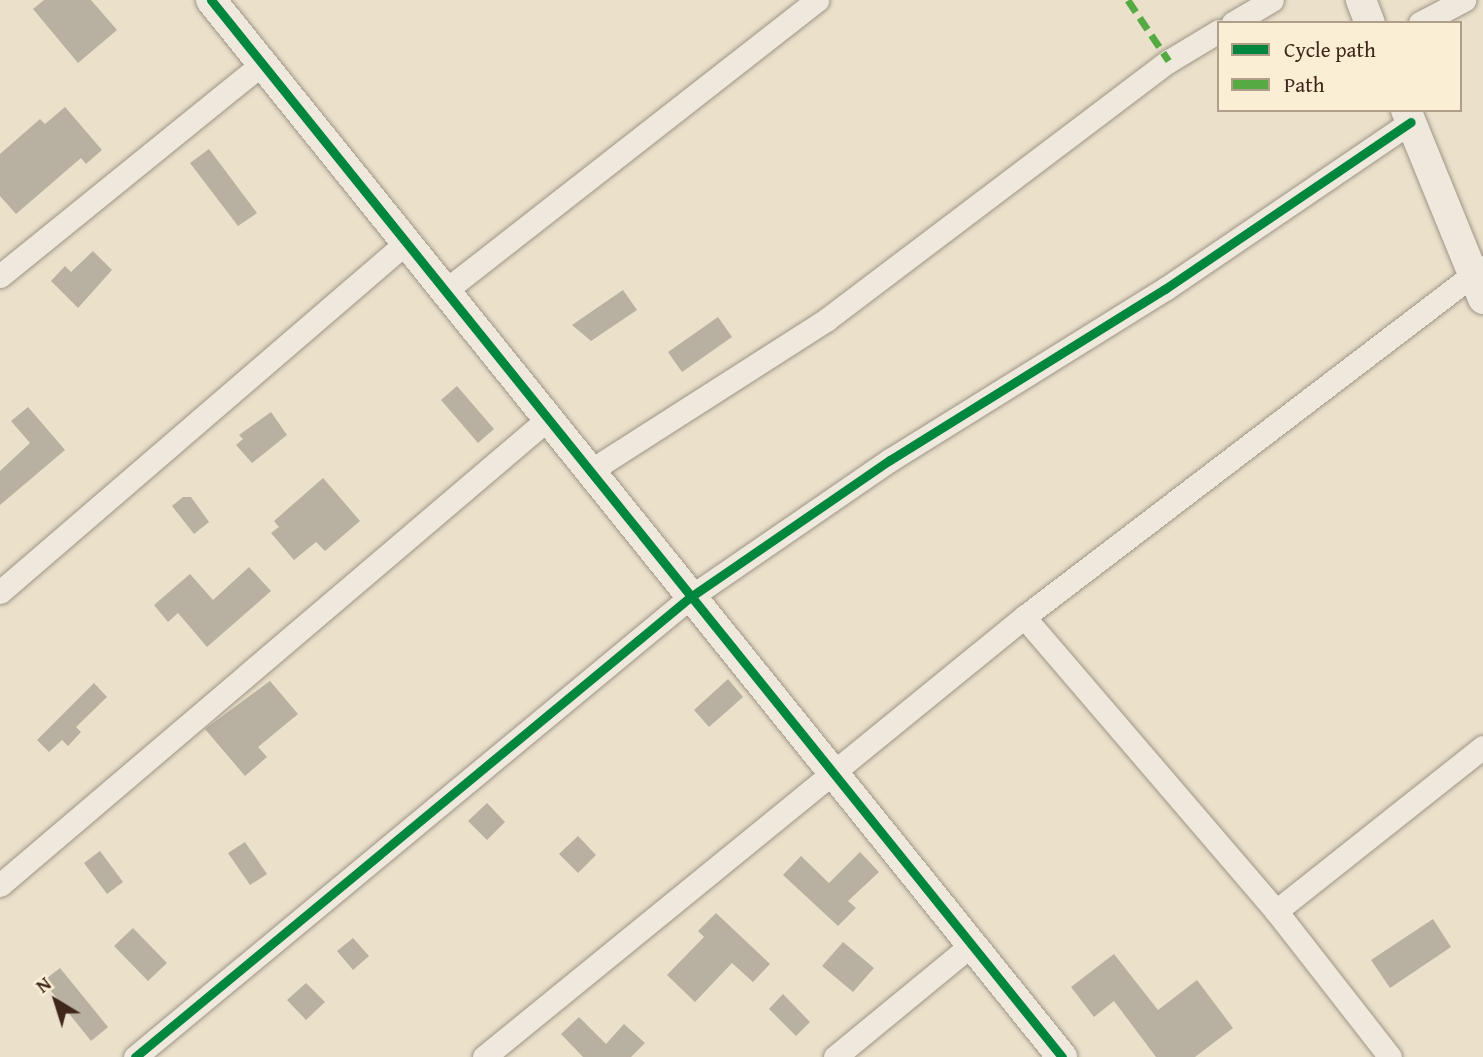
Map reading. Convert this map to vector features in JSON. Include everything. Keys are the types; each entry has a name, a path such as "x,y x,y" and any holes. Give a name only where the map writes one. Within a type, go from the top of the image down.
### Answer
{"street":[{"path":"212,0 593,469 689,598 974,943 1062,1057"},
{"path":"446,289 817,0"},
{"path":"1236,21 1272,0"},
{"path":"1361,0 1369,21"},
{"path":"1424,21 1464,0"},
{"path":"593,469 826,320 1169,61 1217,32"},
{"path":"0,276 263,64"},
{"path":"135,1057 689,598 890,460 1165,289 1409,116 1480,280 1024,617 484,1057"},
{"path":"0,592 408,241"},
{"path":"0,885 549,418"},
{"path":"1024,617 1276,911 1390,1057"},
{"path":"1276,911 1483,747"},
{"path":"835,1057 974,943"}],"building":[{"path":"44,0 91,0 117,30 78,63 33,9"},
{"path":"65,107 102,150 86,164 81,158 16,214 0,196 0,154 40,119 45,124"},
{"path":"209,149 257,213 238,226 190,163"},
{"path":"93,251 112,270 78,308 51,281 65,266 71,272"},
{"path":"623,290 637,310 591,341 572,325"},
{"path":"718,317 732,337 682,372 668,352"},
{"path":"457,386 494,429 478,443 441,400"},
{"path":"28,407 65,450 0,505 0,471 30,443 11,421"},
{"path":"271,412 287,435 252,463 236,445 243,439 239,435"},
{"path":"323,478 360,521 325,551 316,542 294,560 271,533 279,527 274,521"},
{"path":"183,497 191,497 209,522 194,534 172,506"},
{"path":"249,567 271,591 207,647 178,613 168,622 154,605 190,574 213,600"},
{"path":"728,679 743,697 709,727 694,710"},
{"path":"270,681 298,714 258,747 267,757 245,776 205,729"},
{"path":"94,683 107,697 76,727 81,732 68,746 62,740 49,752 37,740"},
{"path":"487,803 505,822 487,840 468,821"},
{"path":"578,836 596,855 578,873 559,854"},
{"path":"245,842 267,874 250,885 228,853"},
{"path":"100,851 123,882 107,894 84,863"},
{"path":"860,852 879,872 848,901 856,908 838,926 783,875 801,856 829,883"},
{"path":"716,913 770,964 753,982 732,963 695,1002 667,975 704,937 698,931"},
{"path":"1433,919 1451,947 1390,988 1371,960"},
{"path":"133,928 167,963 148,981 114,946"},
{"path":"353,938 369,956 353,970 337,951"},
{"path":"843,942 874,968 853,992 822,966"},
{"path":"1114,954 1158,1010 1197,980 1233,1028 1195,1057 1156,1057 1114,1001 1094,1017 1071,987"},
{"path":"60,968 108,1027 91,1041 43,981"},
{"path":"306,983 325,1002 306,1020 287,1000"},
{"path":"783,994 810,1022 796,1036 769,1009"},
{"path":"579,1017 606,1044 624,1024 645,1043 631,1057 583,1057 561,1034"}],"marked path":[{"path":"1128,0 1169,61"}],"cycle path":[{"path":"211,0 1062,1057"},
{"path":"135,1057 689,598 890,460 1165,289 1411,122"}]}
